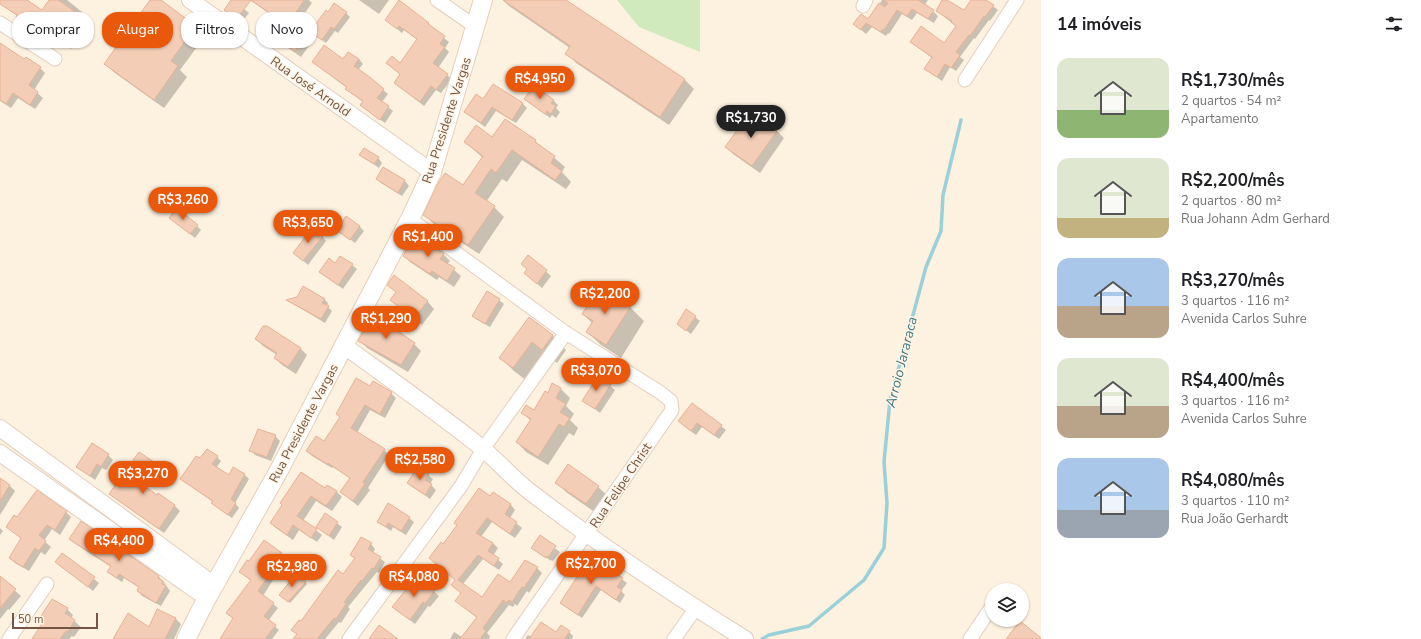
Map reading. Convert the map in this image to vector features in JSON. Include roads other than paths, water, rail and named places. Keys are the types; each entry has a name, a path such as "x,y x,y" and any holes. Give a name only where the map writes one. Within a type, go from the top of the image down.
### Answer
{"main road":[{"name":"Rua Presidente Vargas","path":"186,639 211,591 278,472 410,219 432,172 483,0"}],"street":[{"name":"Rua José Arnold","path":"190,0 432,172"},
{"path":"437,0 476,27"},
{"path":"966,80 1016,0"},
{"path":"0,23 55,58"},
{"path":"349,639 461,486 484,449 566,333 410,219"},
{"name":"Rua Felipe Christ","path":"513,639 672,410 671,401 661,393 566,333"},
{"path":"343,345 424,403 484,449 527,489 587,534 696,608 745,639"},
{"path":"0,428 211,591"},
{"path":"0,453 211,591"},
{"path":"9,639 48,584"},
{"path":"674,639 696,608"},
{"path":"972,638 985,617"}],"waterway":[{"name":"Arroio Jararaca","path":"762,639 769,635 809,626 864,580 884,548 887,503 884,462 890,400 926,267 941,231 943,195 961,120"}]}
